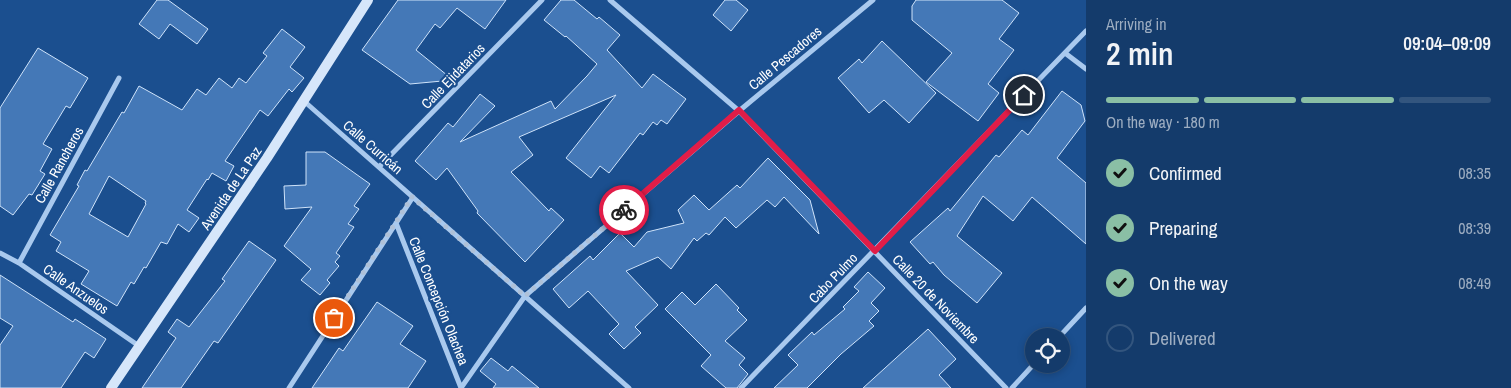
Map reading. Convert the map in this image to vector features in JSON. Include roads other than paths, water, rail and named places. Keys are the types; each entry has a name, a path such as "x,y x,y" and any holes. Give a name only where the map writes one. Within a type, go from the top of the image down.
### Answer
{"street":[{"name":"Avenida de La Paz","path":"112,388 305,102 368,0"},
{"name":"Calle Ejidatarios","path":"379,167 542,0"},
{"name":"Calle 20 de Noviembre","path":"610,0 739,110 1006,388"},
{"name":"Calle Pescadores","path":"461,388 525,296 739,110 873,0"},
{"name":"Cabo Pulmo","path":"741,388 1086,31"},
{"path":"1065,53 1086,69"},
{"name":"Calle Rancheros","path":"19,263 119,78"},
{"name":"Calle Curricán","path":"305,102 628,388"},
{"path":"289,388 412,197"},
{"name":"Calle Concepción Olachea","path":"396,223 461,388"},
{"name":"Calle Anzuelos","path":"0,253 19,263 139,346"},
{"path":"1067,328 1086,308"},
{"path":"1012,388 1026,373"}]}
